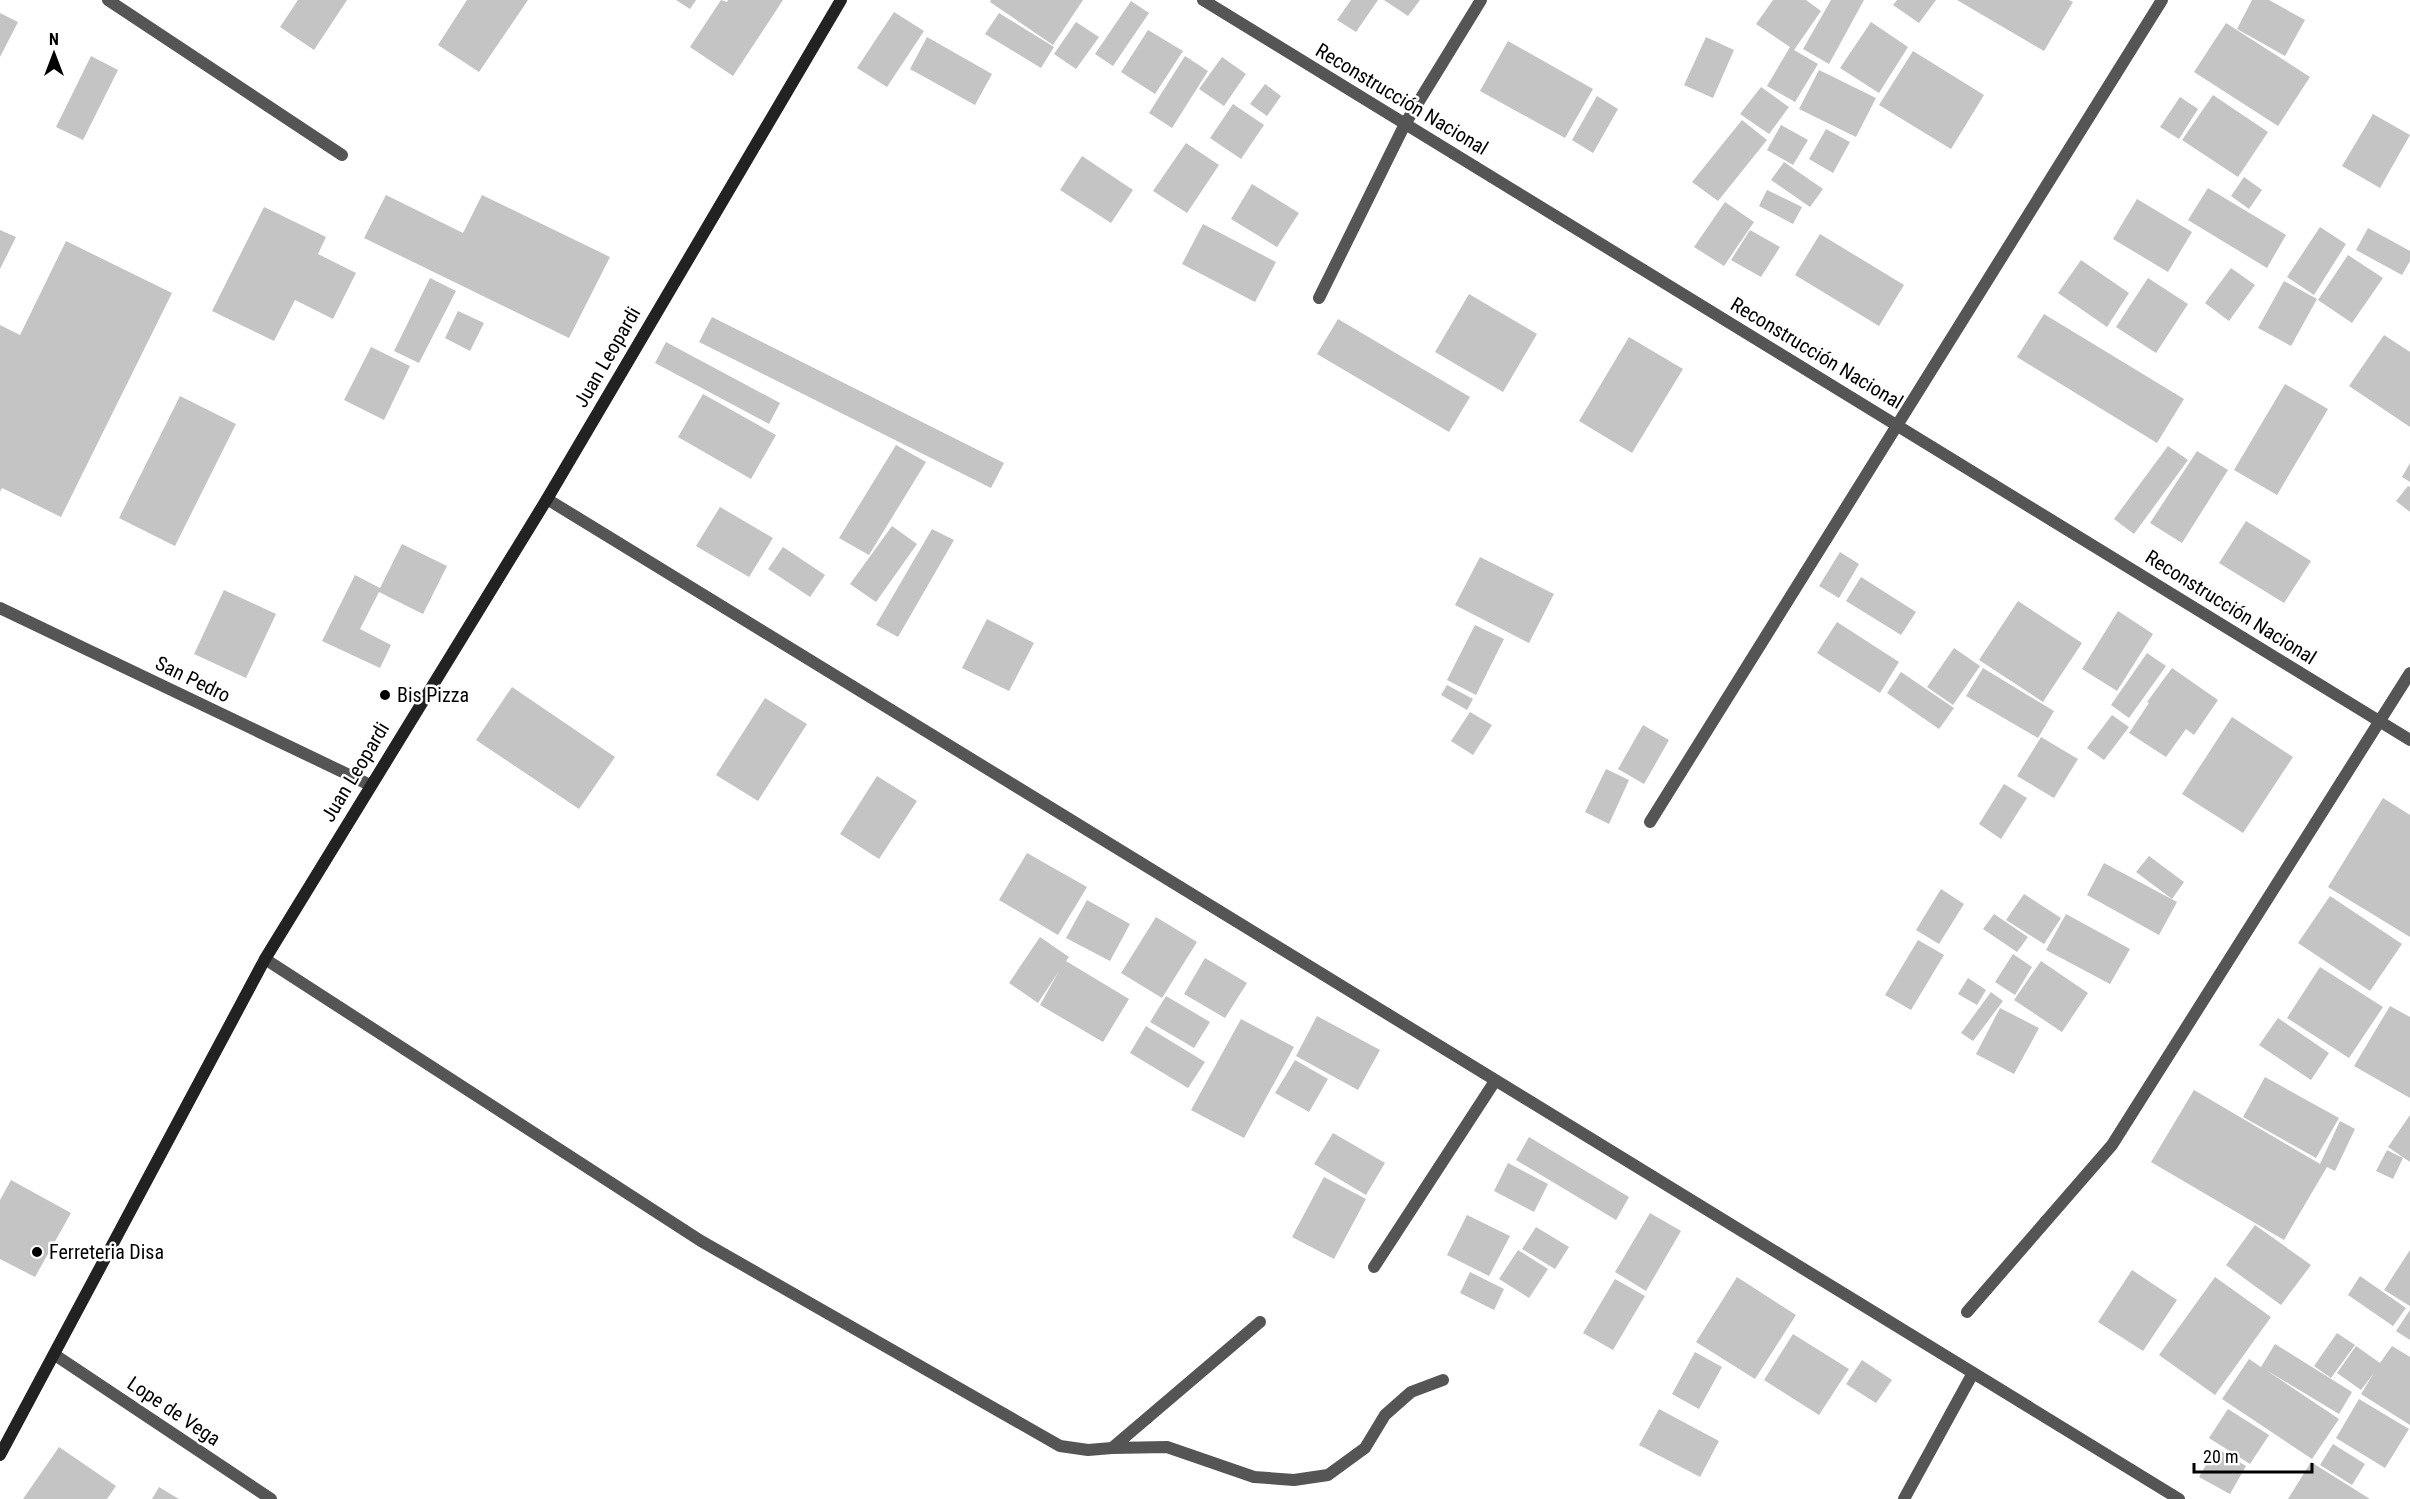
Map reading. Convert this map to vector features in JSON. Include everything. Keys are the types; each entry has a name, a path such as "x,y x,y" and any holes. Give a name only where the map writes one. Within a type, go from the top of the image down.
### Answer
{"main road":[{"name":"Juan Leopardi","path":"0,1455 265,959 547,499 840,0"}],"street":[{"path":"108,0 342,155"},
{"name":"Reconstrucción Nacional","path":"1203,0 2410,740"},
{"path":"1319,298 1405,124 1481,0"},
{"path":"1650,822 2162,0"},
{"path":"547,499 2179,1499"},
{"name":"San Pedro","path":"0,608 370,785"},
{"path":"1967,1312 2112,1145 2410,673"},
{"path":"265,959 701,1241 1060,1446 1088,1450 1167,1447 1254,1478 1294,1480 1328,1476 1365,1448 1385,1414 1411,1392 1443,1380"},
{"path":"1374,1267 1495,1081"},
{"path":"1112,1448 1260,1322"},
{"name":"Lope de Vega","path":"55,1355 271,1499"},
{"path":"1904,1499 1973,1373"}],"building":[{"path":"298,0 347,0 314,50 280,27"},
{"path":"467,0 528,0 479,72 438,45"},
{"path":"676,0 696,0 690,9"},
{"path":"721,0 727,2 728,0 783,0 733,76 690,47"},
{"path":"991,0 1083,0 1053,45 990,2"},
{"path":"1351,0 1378,0 1356,32 1337,20"},
{"path":"1384,0 1420,0 1408,16"},
{"path":"1773,0 1806,0 1821,11 1794,50 1818,64 1795,102 1767,86 1790,47 1756,24"},
{"path":"1831,0 1864,0 1829,64 1803,49"},
{"path":"1897,0 1936,0 1919,23 1893,5"},
{"path":"1957,0 2069,0 2073,2 2044,51"},
{"path":"2252,0 2269,0 2305,20 2285,56 2237,29"},
{"path":"1131,1 1149,13 1113,66 1095,54"},
{"path":"894,12 924,31 887,87 857,68"},
{"path":"0,13 18,22 0,57"},
{"path":"999,13 1054,47 1041,68 985,34"},
{"path":"1076,22 1099,37 1076,69 1054,54"},
{"path":"1871,22 1908,47 1879,93 1840,68"},
{"path":"2226,23 2310,77 2278,126 2194,72"},
{"path":"1148,30 1183,51 1155,94 1121,72"},
{"path":"927,37 992,74 975,105 910,69"},
{"path":"1706,37 1734,50 1713,98 1684,85"},
{"path":"1508,41 1593,89 1565,138 1480,91"},
{"path":"1913,51 1984,95 1951,149 1879,105"},
{"path":"91,56 118,70 83,140 56,127"},
{"path":"1185,56 1208,71 1172,128 1149,113"},
{"path":"1222,57 1246,74 1224,106 1199,89"},
{"path":"1819,70 1876,98 1856,137 1799,109"},
{"path":"1265,84 1281,96 1267,116 1250,104"},
{"path":"1761,87 1789,107 1769,134 1740,114"},
{"path":"2213,95 2268,132 2238,177 2182,140"},
{"path":"1597,96 1618,109 1593,153 1572,140"},
{"path":"2180,97 2198,109 2179,139 2160,127"},
{"path":"1233,104 1264,125 1241,159 1210,138"},
{"path":"2373,114 2410,135 2380,188 2342,166"},
{"path":"1742,120 1767,140 1718,201 1692,182"},
{"path":"1781,125 1808,140 1793,165 1767,150"},
{"path":"1826,129 1850,142 1833,173 1809,159"},
{"path":"1186,143 1219,165 1187,213 1153,191"},
{"path":"1082,156 1133,190 1111,223 1060,190"},
{"path":"1784,162 1823,189 1810,207 1771,180"},
{"path":"2244,177 2262,190 2249,209 2231,196"},
{"path":"1252,184 1299,213 1277,247 1231,219"},
{"path":"2208,188 2286,235 2267,268 2188,220"},
{"path":"1767,190 1802,207 1793,224 1759,206"},
{"path":"386,195 463,233 482,195 610,257 569,338 364,238"},
{"path":"2137,199 2192,232 2168,272 2113,239"},
{"path":"1725,202 1754,222 1724,266 1694,247"},
{"path":"264,207 326,237 318,254 356,273 333,319 295,300 274,341 212,311"},
{"path":"1203,224 1276,262 1255,302 1182,264"},
{"path":"2320,227 2346,244 2314,295 2287,277"},
{"path":"2368,228 2410,251 2410,261 2402,275 2356,250"},
{"path":"0,230 16,237 0,269"},
{"path":"1750,230 1780,247 1761,277 1731,260"},
{"path":"1820,234 1904,285 1879,326 1795,275"},
{"path":"66,241 172,293 61,517 2,488 0,492 0,325 20,335"},
{"path":"2348,255 2383,278 2352,323 2318,300"},
{"path":"2081,260 2129,293 2107,327 2058,293"},
{"path":"2231,268 2255,285 2229,321 2205,303"},
{"path":"430,278 456,291 419,363 394,351"},
{"path":"2148,278 2188,304 2156,353 2116,327"},
{"path":"2284,281 2317,299 2291,346 2258,328"},
{"path":"1469,294 1537,334 1503,392 1435,352"},
{"path":"458,311 484,323 470,351 445,338"},
{"path":"2044,314 2184,399 2157,443 2017,357"},
{"path":"712,317 1004,463 991,488 699,342"},
{"path":"1338,319 1470,397 1449,432 1317,354"},
{"path":"2384,335 2410,352 2410,427 2349,386"},
{"path":"1629,337 1683,369 1632,453 1579,421"},
{"path":"666,342 780,403 769,424 655,363"},
{"path":"371,347 410,366 384,420 344,400"},
{"path":"2285,384 2328,409 2277,495 2234,470"},
{"path":"703,394 776,435 751,479 678,437"},
{"path":"180,396 236,424 175,546 119,518"},
{"path":"896,445 926,462 869,555 839,538"},
{"path":"2168,446 2188,460 2134,534 2114,519"},
{"path":"2197,451 2228,470 2182,543 2150,523"},
{"path":"2410,463 2410,482 2402,477"},
{"path":"2408,486 2410,487 2410,512 2396,501"},
{"path":"720,507 773,538 749,577 696,546"},
{"path":"2246,521 2311,561 2284,603 2219,563"},
{"path":"892,526 917,544 876,602 850,584"},
{"path":"932,529 954,540 898,637 876,625"},
{"path":"402,544 447,566 423,614 379,592 360,629 391,645 380,668 322,641 355,575 380,588"},
{"path":"783,547 825,575 810,597 768,569"},
{"path":"1840,552 1859,564 1839,598 1819,586"},
{"path":"1480,557 1554,594 1529,643 1455,605"},
{"path":"1861,577 1916,612 1901,635 1846,601"},
{"path":"224,590 276,614 246,678 194,654"},
{"path":"2018,601 2082,643 2043,702 1979,660"},
{"path":"2118,611 2153,634 2117,691 2082,669"},
{"path":"987,619 1034,643 1009,691 962,668"},
{"path":"1837,622 1899,662 1880,693 1817,653"},
{"path":"1475,625 1504,639 1476,695 1447,680"},
{"path":"1954,648 1980,666 1953,705 1927,687"},
{"path":"2147,653 2166,666 2129,718 2111,705"},
{"path":"1983,668 2054,711 2038,738 1966,696"},
{"path":"2172,668 2218,700 2194,735 2186,729 2166,757 2129,733 2149,703 2147,702"},
{"path":"1901,672 1954,708 1939,729 1887,693"},
{"path":"1447,685 1473,699 1467,710 1441,695"},
{"path":"512,687 615,757 579,809 476,740"},
{"path":"765,698 807,724 758,801 716,775"},
{"path":"1470,712 1492,725 1473,755 1451,741"},
{"path":"2112,715 2129,727 2104,760 2087,748"},
{"path":"2232,717 2293,757 2243,833 2182,794"},
{"path":"1643,725 1669,740 1644,784 1618,769"},
{"path":"2041,737 2078,759 2054,798 2017,776"},
{"path":"1606,769 1629,780 1609,824 1585,812"},
{"path":"877,776 917,801 879,859 840,834"},
{"path":"2004,784 2027,798 2001,839 1979,824"},
{"path":"2383,798 2410,815 2410,937 2328,887"},
{"path":"1027,853 1087,887 1058,935 999,900"},
{"path":"2149,856 2184,882 2172,899 2136,872"},
{"path":"2104,863 2177,902 2159,935 2087,895"},
{"path":"1941,889 1964,904 1939,944 1916,930"},
{"path":"2024,894 2061,918 2044,944 2006,920"},
{"path":"2330,896 2402,944 2370,991 2298,943"},
{"path":"1087,900 1130,924 1110,961 1066,938"},
{"path":"1994,914 2028,937 2017,952 1983,929"},
{"path":"2066,914 2130,949 2110,984 2046,950"},
{"path":"1156,917 1197,942 1162,998 1121,973"},
{"path":"1040,937 1069,957 1066,961 1129,999 1103,1042 1040,1005 1059,971 1038,1003 1009,983"},
{"path":"1918,940 1944,955 1911,1010 1885,995"},
{"path":"2013,954 2032,967 2015,995 1995,982"},
{"path":"1205,958 1247,983 1225,1018 1184,994"},
{"path":"2041,961 2088,993 2062,1032 2014,1000"},
{"path":"2320,967 2383,1007 2349,1058 2287,1018"},
{"path":"1968,978 1986,990 1977,1005 1958,994"},
{"path":"1991,992 2003,1001 1973,1041 1961,1033"},
{"path":"1166,996 1210,1022 1194,1048 1150,1022"},
{"path":"2390,1006 2410,1017 2410,1098 2354,1066"},
{"path":"2000,1008 2039,1028 2014,1074 1976,1054"},
{"path":"1317,1016 1380,1050 1358,1090 1296,1056"},
{"path":"2278,1018 2329,1053 2311,1080 2259,1045"},
{"path":"1241,1019 1294,1047 1244,1138 1191,1110"},
{"path":"1146,1026 1205,1062 1188,1088 1130,1053"},
{"path":"1295,1060 1328,1079 1309,1112 1275,1093"},
{"path":"2265,1077 2339,1118 2316,1158 2243,1117"},
{"path":"2194,1090 2320,1164 2340,1121 2355,1129 2335,1171 2327,1167 2284,1240 2151,1162"},
{"path":"2410,1115 2410,1162 2388,1147"},
{"path":"1333,1133 1385,1163 1366,1195 1314,1164"},
{"path":"1529,1137 1629,1197 1616,1220 1516,1160"},
{"path":"2387,1150 2403,1158 2393,1179 2376,1171"},
{"path":"1508,1163 1548,1184 1534,1212 1494,1191"},
{"path":"1324,1177 1366,1199 1334,1259 1292,1237"},
{"path":"11,1180 71,1213 35,1277 0,1259 0,1200"},
{"path":"1650,1213 1681,1231 1646,1291 1615,1272"},
{"path":"1467,1215 1510,1236 1489,1276 1447,1255"},
{"path":"2255,1225 2311,1265 2281,1305 2226,1265"},
{"path":"1536,1227 1569,1247 1555,1269 1522,1249"},
{"path":"1518,1250 1548,1269 1529,1298 1499,1279"},
{"path":"2410,1250 2410,1306 2384,1290"},
{"path":"2132,1270 2177,1300 2143,1351 2098,1322"},
{"path":"1470,1272 1504,1289 1494,1310 1460,1293"},
{"path":"2360,1276 2406,1308 2393,1326 2348,1295"},
{"path":"1737,1277 1796,1315 1755,1379 1696,1342"},
{"path":"2215,1277 2271,1317 2215,1395 2159,1355"},
{"path":"1615,1279 1645,1296 1613,1350 1583,1333"},
{"path":"2410,1310 2410,1340 2396,1331"},
{"path":"2337,1333 2355,1345 2331,1378 2314,1366"},
{"path":"1793,1334 1849,1369 1819,1415 1764,1380"},
{"path":"2275,1344 2352,1392 2339,1414 2266,1370 2339,1419 2312,1459 2222,1399 2249,1359 2261,1367"},
{"path":"2356,1346 2380,1363 2392,1346 2410,1357 2410,1425 2361,1394 2374,1373 2361,1390 2337,1373"},
{"path":"1695,1352 1722,1367 1699,1409 1672,1394"},
{"path":"1862,1360 1892,1380 1876,1403 1846,1384"},
{"path":"2359,1399 2409,1429 2385,1468 2336,1438"},
{"path":"1659,1409 1719,1441 1700,1477 1639,1445"},
{"path":"2228,1409 2269,1435 2250,1464 2209,1438"},
{"path":"2333,1444 2365,1464 2352,1485 2320,1465"},
{"path":"59,1447 116,1486 107,1499 23,1499"},
{"path":"2216,1448 2246,1466 2230,1494 2199,1477"},
{"path":"2311,1462 2370,1499 2288,1499"},
{"path":"159,1487 179,1499 152,1499"}],"place":[{"name":"Bis Pizza","path":"385,695"},
{"name":"Ferreteria Disa","path":"37,1252"}]}
